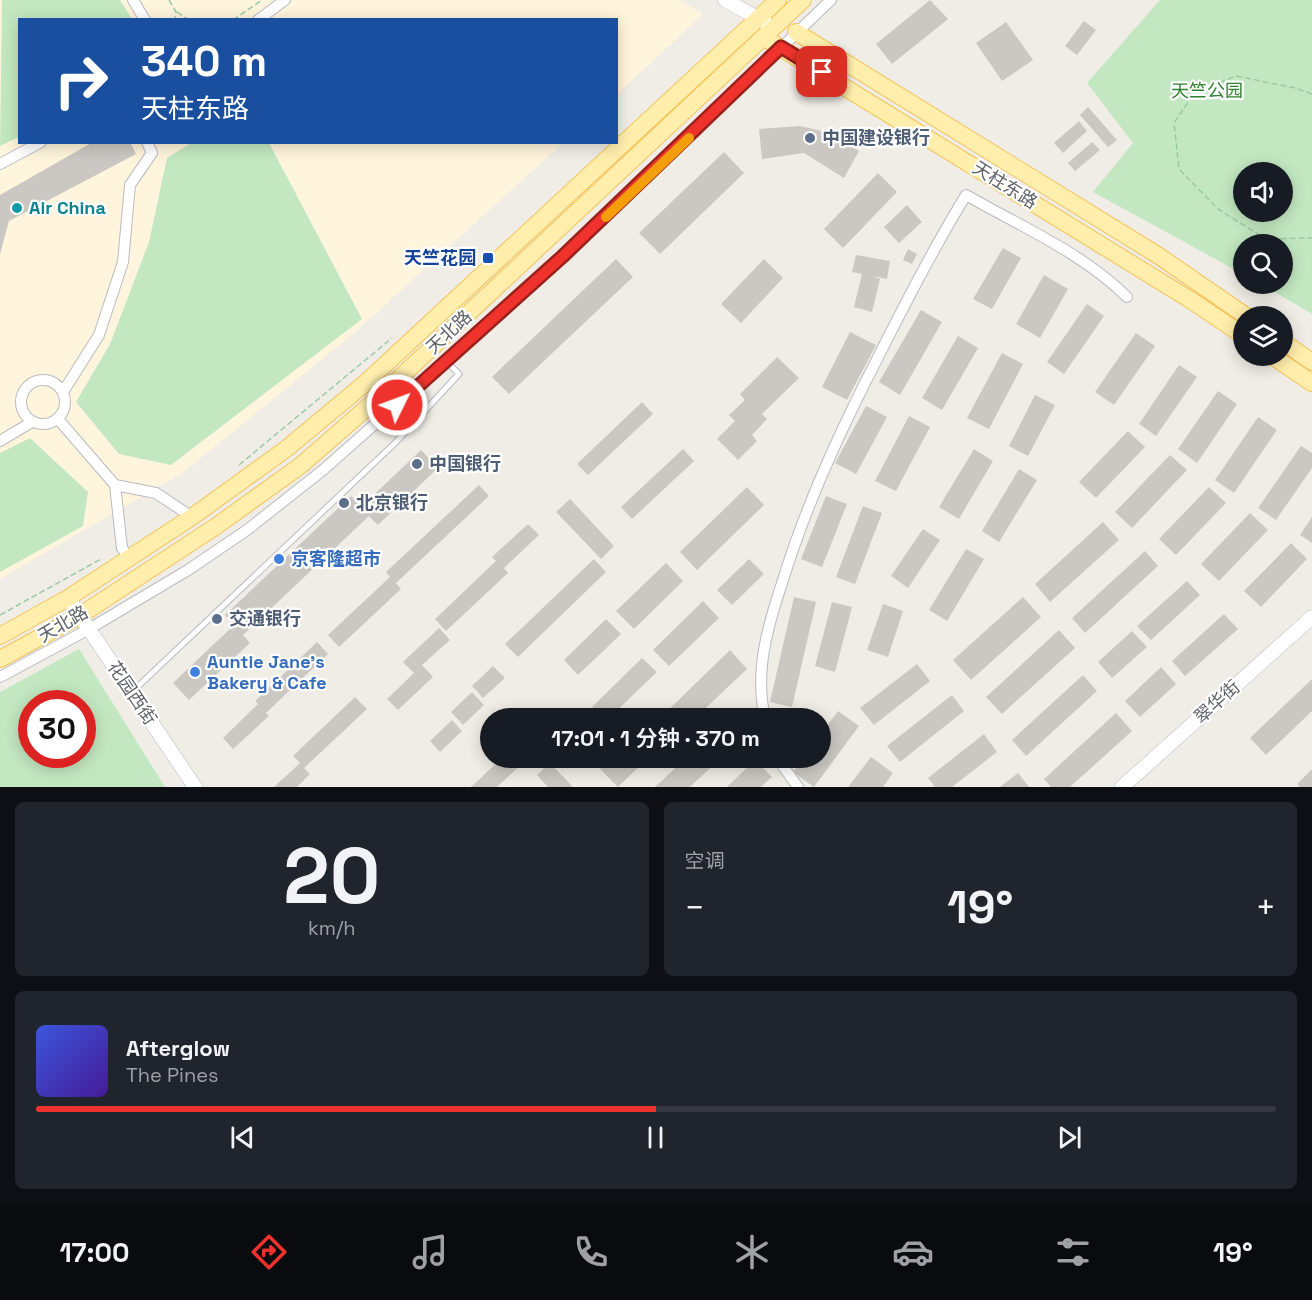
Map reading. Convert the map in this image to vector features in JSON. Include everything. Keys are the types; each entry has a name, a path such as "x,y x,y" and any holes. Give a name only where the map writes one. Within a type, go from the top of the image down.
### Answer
{"main road":[{"name":"天北路","path":"0,636 68,598 192,518 286,449 363,385 778,0"},
{"name":"天北路","path":"0,659 84,622 300,466 378,398 804,0"},
{"name":"天柱东路","path":"768,32 781,47 1189,299 1233,329"},
{"name":"天柱东路","path":"796,32 1159,256 1233,307"},
{"path":"1293,349 1312,362"},
{"path":"1287,366 1312,383"}],"street":[{"path":"133,0 144,18"},
{"path":"261,18 285,0"},
{"name":"天柱东路","path":"725,0 758,18 768,32"},
{"path":"0,677 84,622 188,570 247,530 323,470 630,194 831,0"},
{"path":"768,32 796,32"},
{"path":"0,164 38,144"},
{"path":"63,392 99,335 123,262 130,186 152,153 148,144"},
{"path":"764,708 761,678 767,631 809,501 840,431 927,259 966,195 1089,265 1127,297"},
{"path":"0,441 32,422 47,424 58,419 65,405 63,392 51,381 40,380 29,385 21,398 21,408 32,422"},
{"path":"58,419 114,485 122,548 129,558"},
{"path":"114,485 156,493 192,518"},
{"name":"花园西街","path":"68,598 195,787"},
{"name":"翠华街","path":"1122,787 1312,617"},
{"path":"784,768 798,787"}],"lane":[{"path":"131,693 394,444 459,374 446,361"}],"path":[{"path":"169,0 176,12 186,18"},
{"path":"236,18 262,0"},
{"path":"176,12 176,18"},
{"path":"1312,94 1295,88 1236,76 1196,92 1174,123 1179,169 1218,209 1266,239 1312,238"},
{"path":"238,466 397,334"},
{"path":"0,615 102,559"}],"shaded area":[{"path":"0,0 679,0 703,14 618,93 618,18 18,18 18,144 562,144 353,334 181,474 0,579"}],"green space":[{"path":"2,0 120,0 131,18 18,18 18,137 0,146"},
{"name":"天竺公园","path":"1160,0 1312,0 1312,314 1278,294 1293,294 1293,234 1233,234 1233,269 1093,192 1133,143 1087,83"},
{"path":"189,144 270,144 362,319 171,465 119,454 76,402 110,344 149,242 167,158"},
{"path":"30,438 88,492 83,526 0,572 0,453"},
{"path":"79,649 165,787 0,787 0,692"}],"building":[{"path":"930,0 948,19 892,64 876,44"},
{"path":"1084,21 1096,30 1077,55 1065,46"},
{"path":"1006,22 1033,60 1002,81 976,43"},
{"path":"1088,107 1117,140 1108,147 1080,115"},
{"path":"1079,121 1087,131 1063,153 1054,143"},
{"path":"800,126 822,131 859,151 844,178 804,153 762,159 759,129"},
{"path":"1092,142 1100,150 1075,171 1068,163"},
{"name":"Air China","path":"89,144 131,144 136,154 9,221 0,254 0,195"},
{"path":"724,152 744,173 660,254 639,233"},
{"path":"878,173 897,192 843,248 824,229"},
{"path":"907,205 922,222 899,243 884,227"},
{"path":"1003,248 1021,258 992,309 973,299"},
{"path":"908,249 917,254 912,264 903,260"},
{"path":"856,255 890,261 887,279 872,276 880,279 872,312 854,307 862,274 852,272"},
{"path":"616,259 633,277 509,394 492,377"},
{"path":"764,259 783,278 741,323 721,304"},
{"path":"1044,275 1068,289 1040,338 1016,324"},
{"path":"1087,304 1104,316 1064,374 1047,362"},
{"path":"921,310 942,322 900,395 879,382"},
{"path":"850,332 876,345 847,400 822,387"},
{"path":"1136,333 1155,346 1114,405 1095,392"},
{"path":"958,336 978,348 942,410 922,398"},
{"path":"1002,353 1023,364 989,429 967,418"},
{"path":"777,357 799,378 762,414 767,419 752,435 757,441 738,460 717,439 735,421 729,415 745,400 740,394"},
{"path":"1179,365 1197,377 1156,436 1139,424"},
{"path":"1218,391 1237,404 1197,463 1178,449"},
{"path":"1035,395 1055,405 1028,456 1009,446"},
{"path":"642,402 653,414 588,475 577,464"},
{"path":"866,406 887,417 856,474 835,463"},
{"path":"909,416 930,427 896,491 875,481"},
{"path":"1258,417 1277,430 1234,493 1215,480"},
{"path":"1128,431 1145,447 1096,498 1079,482"},
{"path":"1301,446 1312,453 1312,468 1276,520 1258,508"},
{"path":"683,449 694,461 632,519 621,507"},
{"path":"974,449 993,461 959,519 939,507"},
{"path":"421,450 438,468 378,525 369,516 243,635 250,643 189,700 173,683 234,625 225,615 351,496 361,507"},
{"path":"1170,455 1187,470 1132,528 1115,512"},
{"path":"1019,469 1037,480 999,542 982,531"},
{"path":"479,485 489,496 396,583 401,589 339,647 328,635 390,577 386,572"},
{"path":"747,487 764,505 697,570 680,552"},
{"path":"1209,487 1226,503 1176,555 1159,539"},
{"path":"826,496 847,504 822,567 801,559"},
{"path":"570,499 614,546 601,559 556,512"},
{"path":"863,506 882,513 855,584 836,577"},
{"path":"1250,513 1268,530 1219,581 1201,564"},
{"path":"1312,517 1312,543 1300,535"},
{"path":"1103,522 1119,540 1050,602 1035,584"},
{"path":"528,524 539,535 504,568 508,573 446,631 435,619 496,561 492,557"},
{"path":"923,529 940,540 908,588 891,576"},
{"path":"1291,543 1307,559 1261,607 1244,591"},
{"path":"966,549 984,559 947,621 929,610"},
{"path":"1145,551 1158,566 1085,633 1072,618"},
{"path":"594,559 606,572 518,657 505,644"},
{"path":"749,559 764,574 732,605 717,590"},
{"path":"666,563 683,581 634,629 616,611"},
{"path":"1187,581 1200,595 1151,640 1137,626"},
{"path":"794,597 816,602 792,707 770,702"},
{"path":"1023,597 1041,617 971,680 953,660"},
{"path":"703,601 719,618 669,666 653,650"},
{"path":"832,602 852,607 835,672 815,666"},
{"path":"883,604 903,611 888,657 867,650"},
{"path":"1224,614 1238,629 1185,676 1172,661"},
{"path":"606,619 621,634 578,675 564,660"},
{"path":"439,628 450,640 422,665 433,677 398,710 387,699 414,673 403,662"},
{"path":"1059,630 1075,648 1002,714 986,697"},
{"path":"1132,631 1147,647 1112,678 1098,662"},
{"path":"317,642 328,654 266,713 269,716 233,749 223,738 258,704 255,701"},
{"path":"730,650 747,669 706,708 670,708"},
{"path":"642,658 657,672 619,708 592,707"},
{"path":"917,664 930,681 874,725 860,708"},
{"path":"493,666 505,678 483,698 472,686"},
{"path":"1161,667 1176,684 1140,717 1125,701"},
{"path":"1083,675 1097,691 1026,756 1012,740"},
{"path":"1312,679 1312,711 1266,755 1250,738"},
{"path":"472,692 484,705 463,725 451,712"},
{"path":"952,695 964,711 900,762 887,746"},
{"path":"355,697 367,709 304,768 310,774 297,787 274,787 300,763 293,756"},
{"path":"838,711 859,726 831,764 831,720"},
{"path":"1116,713 1132,731 1070,787 1051,787 1044,779"},
{"path":"452,720 462,731 440,752 430,741"},
{"path":"984,734 997,752 952,787 935,787 928,778"},
{"path":"871,757 893,773 883,787 848,787"},
{"path":"491,768 517,768 497,787 471,787"},
{"path":"545,768 555,768 573,787 548,787 537,775"},
{"path":"601,768 638,768 618,787"},
{"path":"675,768 710,768 690,787 655,787"},
{"path":"747,768 763,768 772,777 761,787 727,787"},
{"path":"796,768 828,768 814,787 793,772"},
{"path":"1312,769 1312,787 1300,787 1297,784"},
{"path":"1018,773 1029,787 1000,787"}],"slow traffic":[{"path":"606,217 689,138"}],"place":[{"name":"中国建设银行","path":"810,138"},
{"name":"Air China","path":"17,208"},
{"name":"天竺花园","path":"488,258"},
{"name":"中国银行","path":"417,464"},
{"name":"北京银行","path":"344,503"},
{"name":"京客隆超市","path":"279,559"},
{"name":"交通银行","path":"217,619"},
{"name":"Auntie Jane's Bakery & Cafe","path":"195,672"}],"route":[{"path":"397,405 630,194 781,47 822,72"}]}
